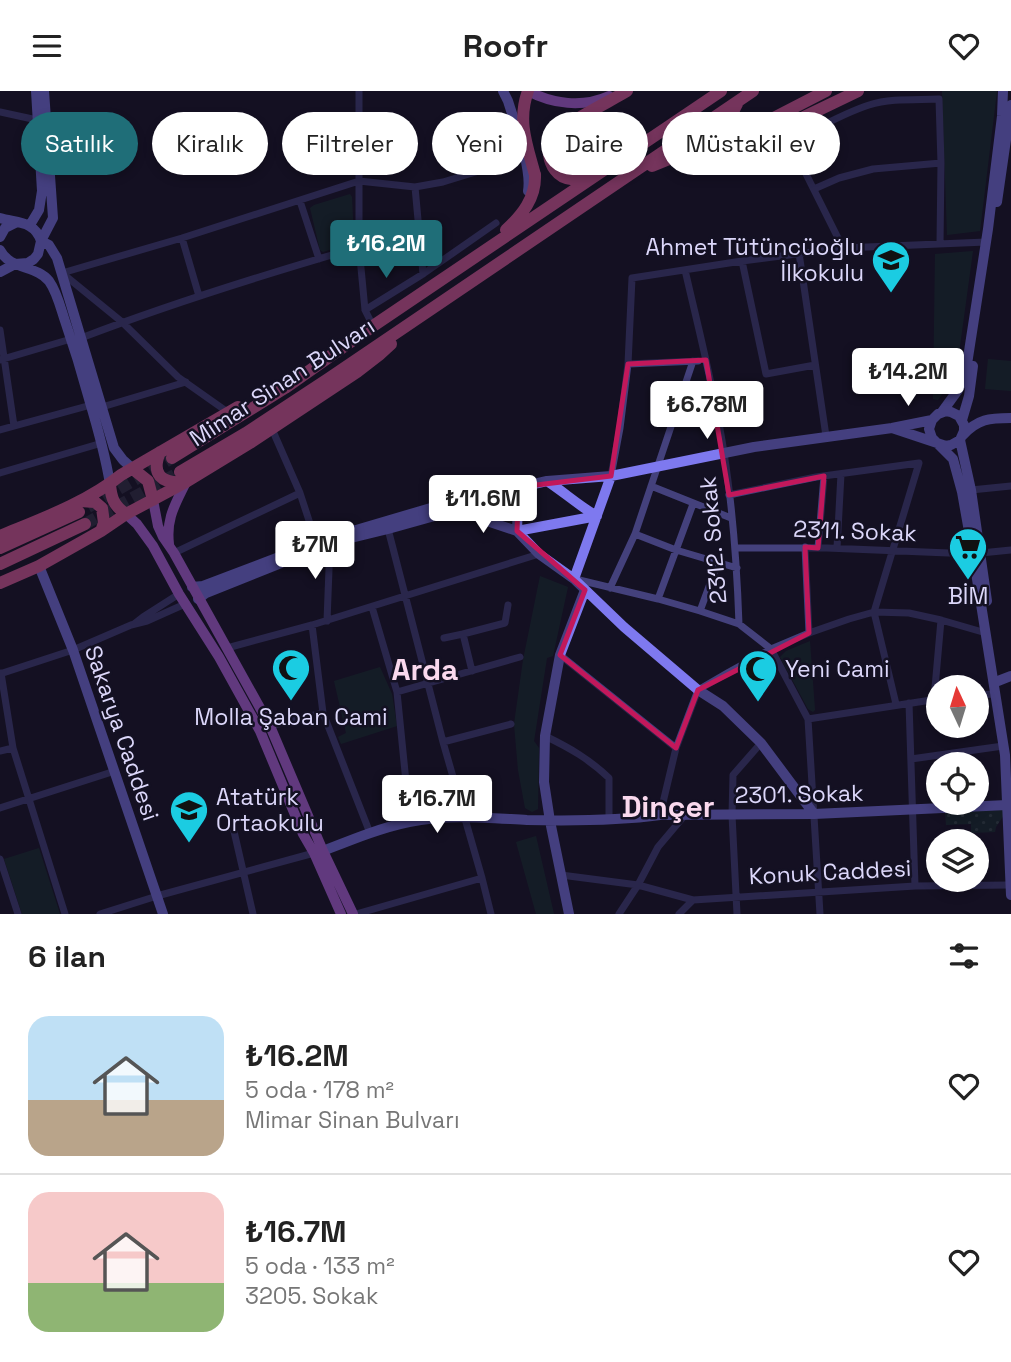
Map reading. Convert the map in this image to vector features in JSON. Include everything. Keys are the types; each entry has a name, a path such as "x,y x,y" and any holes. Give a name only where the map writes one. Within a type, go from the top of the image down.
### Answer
{"highway":[{"path":"483,252 518,217 533,195 535,175 523,127 528,91"},
{"path":"591,112 627,91"},
{"path":"648,140 721,91"},
{"name":"Mimar Sinan Bulvarı","path":"648,163 753,91"},
{"path":"738,101 731,118 739,129 747,130 826,91"},
{"path":"814,112 858,91"},
{"path":"826,112 870,91"},
{"path":"559,175 572,180 593,175"},
{"path":"172,459 285,388 596,175"},
{"name":"Mimar Sinan Bulvarı","path":"183,477 630,175"},
{"path":"160,452 156,461 160,477 166,482 175,483 272,429 379,355 414,321"},
{"path":"0,548 81,513 121,475 281,381 342,339 373,326"},
{"path":"133,469 148,481 153,500"},
{"path":"0,583 39,566 101,531 126,513 153,500 183,477"},
{"path":"110,484 113,502 118,509 126,513"},
{"path":"0,564 95,502 102,508 104,523 101,531"},
{"path":"0,536 81,513"}],"main road":[{"path":"36,91 37,112"},
{"path":"0,272 15,264 22,265 34,259 54,218 44,91"},
{"path":"503,91 511,112"},
{"path":"528,91 548,100 584,104 621,91"},
{"path":"1003,91 1007,123 961,438 971,490 986,633 1003,746 1009,802 1011,888"},
{"path":"179,594 192,587 203,586 330,540 441,505 547,481 611,476 724,453 932,420 942,412 965,377 1011,105"},
{"path":"518,217 527,196 527,173"},
{"path":"30,225 39,209 41,175"},
{"path":"0,218 30,225 57,258 76,339 96,406 114,448 133,469"},
{"path":"0,237 5,228 15,223"},
{"path":"0,250 4,257 15,264 48,280 76,339"},
{"path":"96,406 110,484"},
{"path":"942,412 956,413 962,420"},
{"path":"892,428 946,446 961,438 981,421 1011,418"},
{"path":"932,420 929,429 932,439 953,459 977,554 1011,765"},
{"path":"574,579 611,476"},
{"path":"171,550 169,522 183,477"},
{"path":"547,481 597,516"},
{"path":"330,540 388,529 516,493 528,486"},
{"path":"517,531 518,503 528,486"},
{"path":"153,500 163,537 227,648 264,728 303,834 319,852 354,914"},
{"path":"467,506 484,520 517,531 539,554 574,579 624,628 698,690 723,706 761,743 814,814"},
{"path":"126,513 153,546 185,604 264,728"},
{"path":"517,531 597,516"},
{"path":"185,604 317,545"},
{"name":"Sakarya Caddesi","path":"39,566 74,650 163,914"},
{"path":"569,914 544,782 545,736 560,655 584,590"},
{"path":"998,681 1011,676"},
{"name":"2301. Sokak","path":"319,852 370,833 411,822 464,817 550,821 660,815 814,814 1009,802"},
{"path":"319,852 341,914"}],"street":[{"path":"359,91 359,247 365,310 373,326"},
{"path":"843,248 790,142 852,111 871,104 897,100 939,99 940,244"},
{"path":"0,112 21,117"},
{"path":"814,189 839,178 873,169 941,163"},
{"path":"62,273 359,181 415,187 468,175"},
{"path":"415,187 423,274"},
{"path":"300,201 319,259"},
{"path":"365,310 496,223"},
{"path":"182,238 199,296"},
{"path":"611,476 628,364 632,278 843,248 986,242"},
{"path":"3,359 76,339 199,296 359,247"},
{"path":"799,253 826,436"},
{"path":"742,261 766,373 815,365"},
{"name":"2312. Sokak","path":"685,270 724,453 737,568 739,624"},
{"path":"62,273 122,322 186,382 229,413"},
{"path":"0,330 14,426"},
{"path":"628,364 706,360"},
{"path":"610,588 635,534 694,361"},
{"path":"0,430 186,382"},
{"path":"272,429 300,493 317,545"},
{"path":"0,473 102,443"},
{"path":"729,495 824,476 919,463 874,612 896,705"},
{"path":"838,548 841,474"},
{"path":"818,548 824,476"},
{"path":"651,486 731,518"},
{"path":"971,490 1011,486"},
{"path":"171,550 300,493"},
{"path":"658,599 693,504"},
{"path":"388,529 491,914"},
{"path":"635,534 676,551 737,568"},
{"path":"327,621 330,540"},
{"path":"804,547 809,633"},
{"name":"2311. Sokak","path":"735,548 804,547 977,554 1011,550"},
{"path":"227,648 327,621 539,554"},
{"path":"700,611 718,562"},
{"path":"574,579 658,599 739,624 771,649 808,719 820,914"},
{"path":"134,624 179,594"},
{"path":"65,914 13,748 0,673 74,650 185,604"},
{"path":"443,638 505,623 508,605"},
{"path":"372,607 397,692 411,822"},
{"path":"660,815 676,748 698,690 771,649 809,633 874,612 909,613 986,633"},
{"path":"938,675 941,620"},
{"path":"312,625 323,713 370,833"},
{"path":"463,634 472,671"},
{"path":"560,655 676,748"},
{"path":"397,692 520,657"},
{"path":"989,694 995,694"},
{"path":"808,719 926,700"},
{"path":"909,703 915,886"},
{"path":"264,728 323,713"},
{"path":"443,742 511,724"},
{"path":"545,736 572,748 609,778 609,819"},
{"path":"737,914 733,775 761,743"},
{"path":"911,759 1003,746"},
{"path":"0,751 13,748"},
{"path":"0,808 115,771"},
{"path":"619,914 658,847 685,815"},
{"path":"233,827 253,914"},
{"path":"100,914 319,852"},
{"path":"0,859 18,914"},
{"name":"Konuk Caddesi","path":"561,875 638,885 693,899 915,886 1011,888"},
{"path":"354,914 482,878"},
{"path":"679,914 693,899"}],"highlighted area":[{"path":"706,360 729,495 824,476 818,548 805,547 809,633 698,690 676,748 560,655 585,590 517,531 518,503 528,486 611,476 628,364"}],"green space":[{"path":"942,91 997,91 980,231 947,235"},
{"path":"350,194 354,240 323,252 320,250 310,208"},
{"path":"973,251 956,375 938,400 933,399 935,254"},
{"path":"988,359 1011,361 1011,391 985,389"},
{"path":"540,576 568,587 553,656 547,658 534,741 539,748 538,809 532,812 525,808 514,724 523,660"},
{"path":"810,641 813,712 808,709 780,657 786,651"},
{"path":"380,667 392,694 397,726 341,744 338,737 346,733 334,681"},
{"path":"989,810 1003,810 1004,815 995,832 989,832 989,829 971,829 971,824 946,825 945,815 989,815"},
{"path":"536,836 554,914 536,914 516,842"},
{"path":"39,848 60,914 22,914 4,859"}],"tunnel":[{"path":"88,507 172,458"},
{"path":"85,524 180,472"}],"place":[{"name":"Ahmet Tütüncüoğlu İlkokulu","path":"891,294"},
{"name":"BİM","path":"968,581"},
{"name":"Molla Şaban Cami","path":"291,702"},
{"name":"Yeni Cami","path":"758,703"},
{"name":"Atatürk Ortaokulu","path":"189,844"}],"district":[{"name":"Arda","path":"425,670"},
{"name":"Dinçer","path":"668,807"}]}
